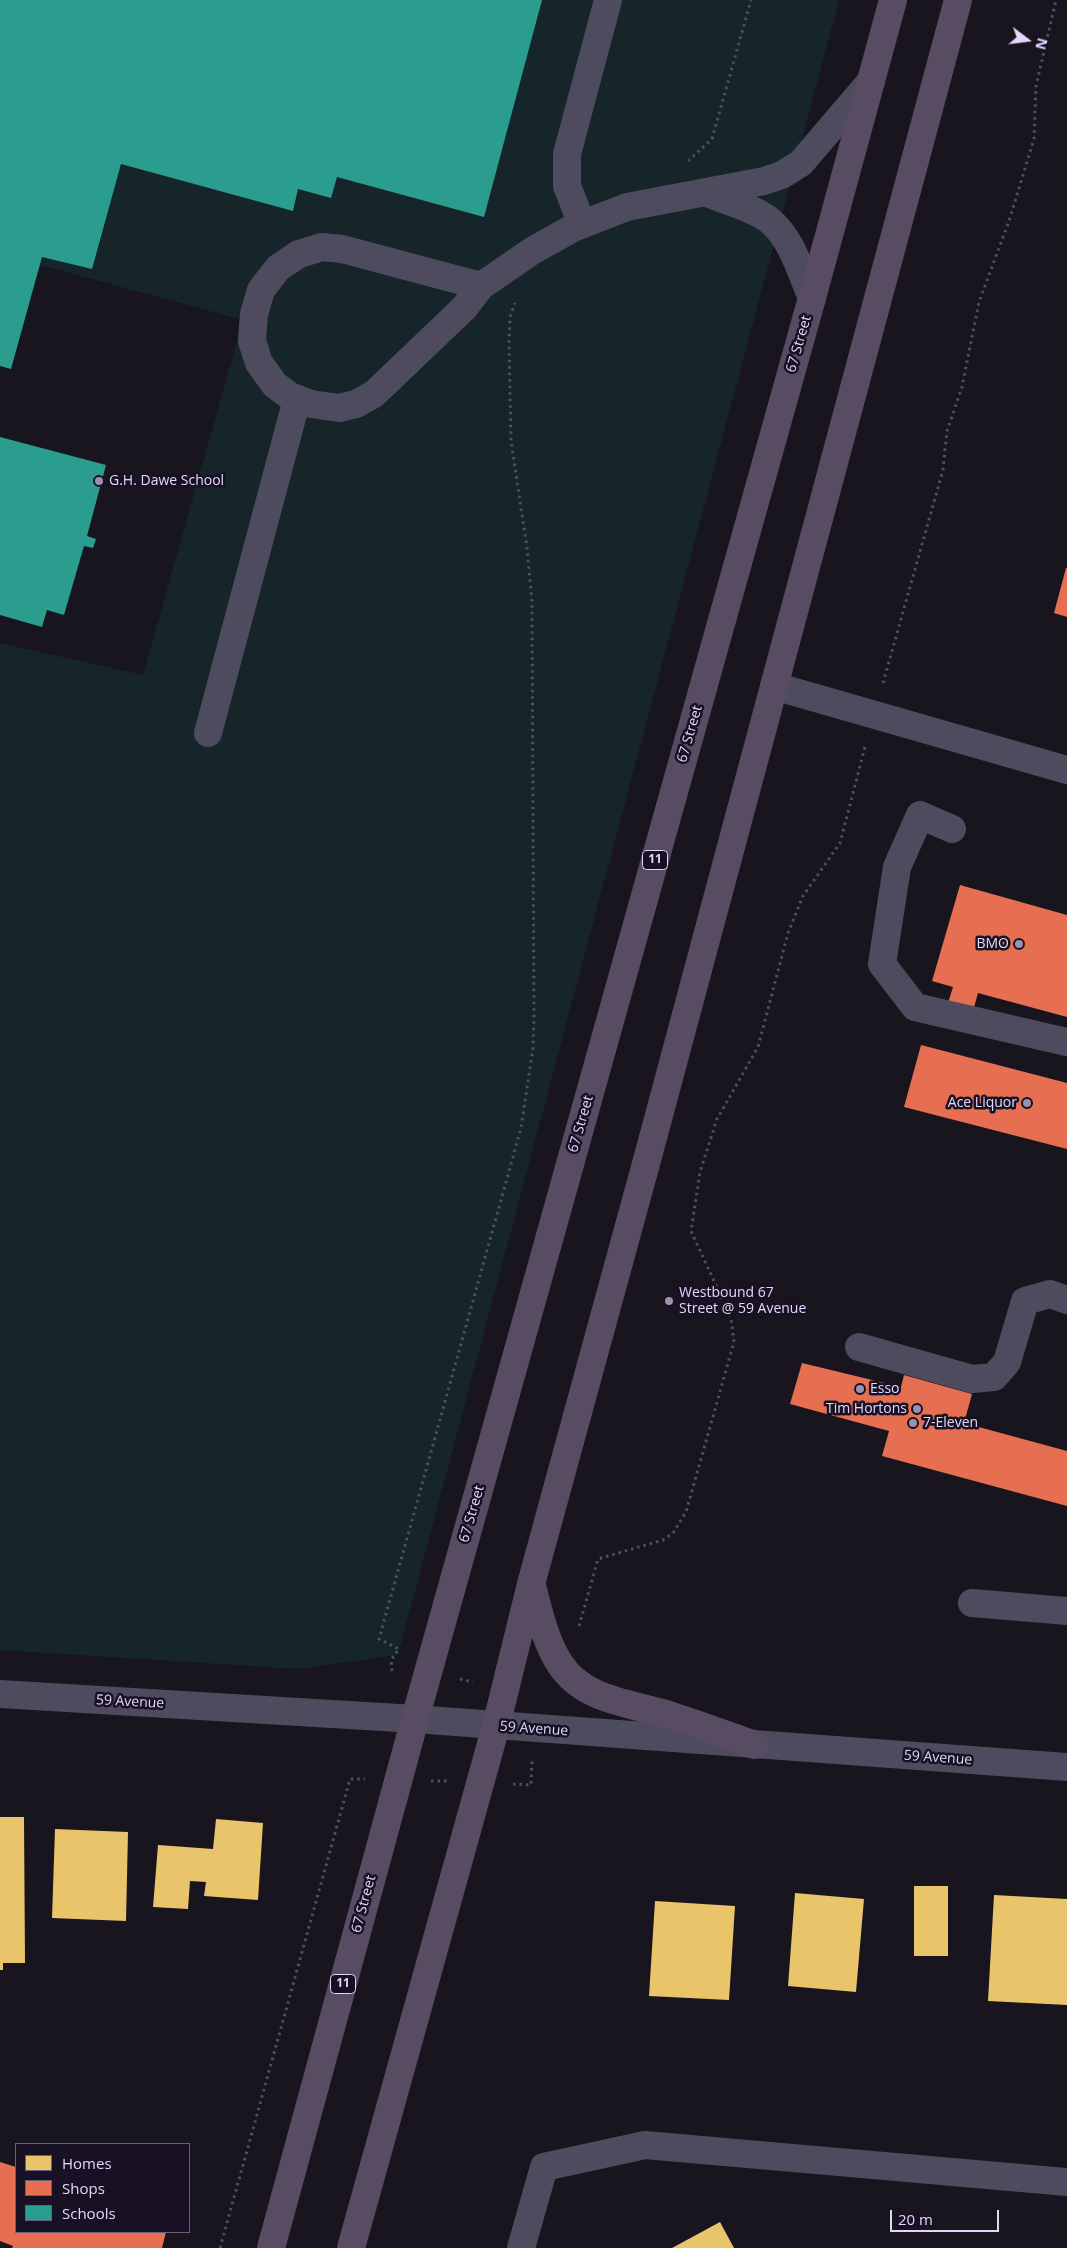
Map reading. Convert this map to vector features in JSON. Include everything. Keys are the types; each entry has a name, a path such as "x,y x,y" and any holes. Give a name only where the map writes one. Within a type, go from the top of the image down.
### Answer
{"main road":[{"name":"67 Street","path":"271,2248 414,1719 812,298 872,81 892,0"},
{"path":"351,2248 496,1726 531,1584 958,0"},
{"path":"531,1584 547,1638 554,1653 570,1676 593,1694 671,1716 755,1745"}],"street":[{"path":"582,224 567,186 566,154 608,0"},
{"path":"481,286 342,249 322,248 299,254 278,268 261,290 254,314 252,341 259,363 275,385 290,396 311,404 339,408 356,404 374,394 464,308 481,286 532,251 582,224 627,207 764,181 782,174 801,163 872,81"},
{"path":"705,192 759,214 770,221 784,237 812,298"},
{"path":"208,733 297,399"},
{"path":"774,686 1067,770"},
{"path":"952,828 920,815 897,867 882,964 915,1007 1067,1042"},
{"path":"859,1347 972,1378 994,1377 1007,1362 1024,1301 1050,1294 1067,1300"},
{"path":"972,1603 1067,1612"},
{"name":"59 Avenue","path":"0,1694 414,1719 1067,1767"},
{"path":"521,2248 544,2167 645,2145 1067,2182"}],"path":[{"path":"681,163 689,160 712,139 751,0"},
{"path":"578,1629 598,1560 663,1540 673,1533 686,1512 734,1342 731,1318 691,1231 700,1172 717,1119 758,1047 788,933 803,896 840,842 943,470 947,431 962,387 979,302 1009,221 1034,139 1036,86 1056,0"},
{"path":"506,1688 393,1667 391,1660 399,1649 379,1639 521,1128 533,1048 533,611 527,548 511,441 509,342 510,316 516,301"},
{"path":"220,2248 350,1779 368,1778"}],"shaded area":[{"path":"0,0 839,0 398,1655 298,1669 0,1650 0,643 143,675 243,320 0,254"}],"building: Homes":[{"path":"0,1817 24,1817 25,1963 3,1963 3,1970 0,1970"},
{"path":"216,1819 263,1823 258,1900 204,1896 206,1882 190,1881 188,1909 153,1907 158,1845 213,1849"},
{"path":"55,1829 128,1832 126,1921 52,1918"},
{"path":"914,1886 948,1886 948,1956 914,1956"},
{"path":"795,1893 864,1899 856,1992 788,1986"},
{"path":"994,1895 1067,1899 1067,2005 988,2001"},
{"path":"655,1901 735,1906 729,2000 649,1996"},
{"path":"720,2222 734,2248 672,2248"}],"building: Shops":[{"path":"1067,568 1067,617 1054,613"},
{"path":"960,885 1067,915 1067,1017 978,993 973,1011 948,1003 953,987 932,981"},
{"path":"921,1045 1067,1083 1067,1149 904,1107"},
{"path":"802,1363 901,1387 904,1375 972,1394 964,1423 1067,1451 1067,1506 882,1456 889,1431 790,1404"},
{"path":"0,2162 15,2167 15,2233 166,2233 162,2248 12,2248 13,2246 0,2241"}],"building: Schools":[{"path":"0,0 542,0 484,217 337,177 331,198 298,189 293,211 121,164 92,269 42,257 11,369 0,366"},
{"path":"0,437 106,465 87,536 96,539 93,548 84,546 64,615 47,610 42,627 0,615"}],"place":[{"name":"G.H. Dawe School","path":"99,481"},
{"name":"BMO","path":"1019,944"},
{"name":"Ace Liquor","path":"1027,1103"},
{"name":"Westbound 67 Street @ 59 Avenue","path":"669,1301"},
{"name":"Esso","path":"860,1389"},
{"name":"Tim Hortons","path":"917,1409"},
{"name":"7-Eleven","path":"913,1423"}]}
